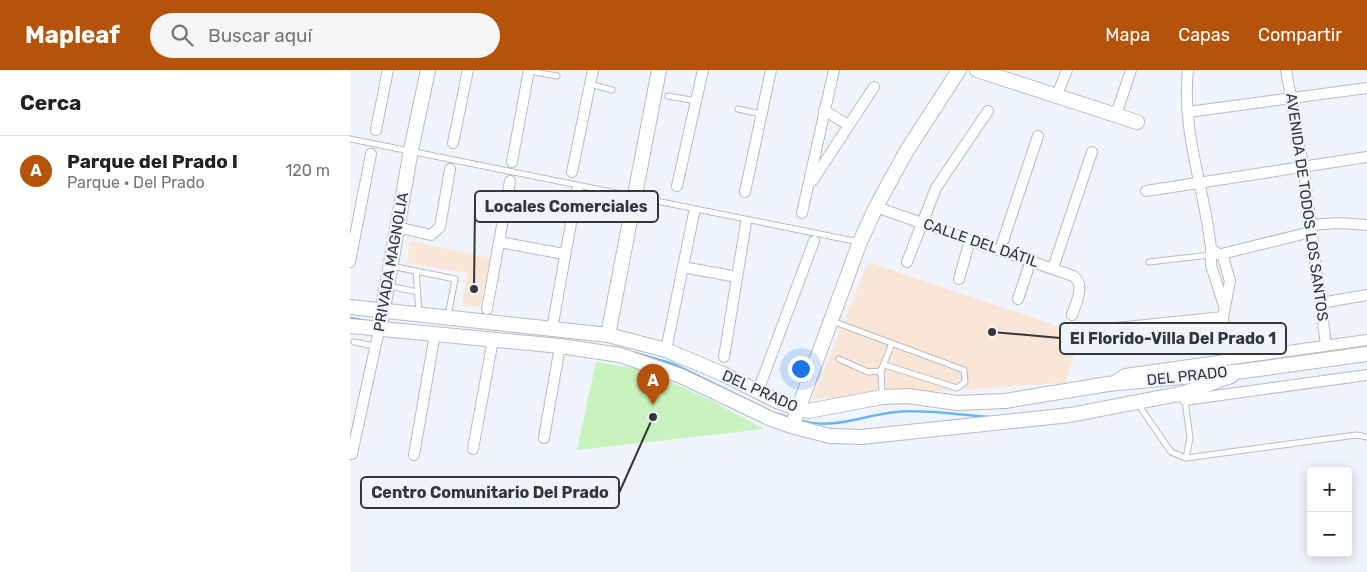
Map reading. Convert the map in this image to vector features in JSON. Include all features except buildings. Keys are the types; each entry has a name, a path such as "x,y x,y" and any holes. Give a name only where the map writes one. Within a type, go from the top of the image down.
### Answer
{"main road":[{"name":"PRIVADA MAGNOLIA","path":"379,330 411,150 428,70"},
{"path":"608,335 659,70"},
{"path":"792,426 860,242 876,207 906,152 960,70"},
{"path":"986,71 1137,122"},
{"name":"DEL PRADO","path":"350,307 382,312 608,335 666,350 798,409 821,410 882,397 908,396 979,403 1108,384 1244,371"},
{"name":"DEL PRADO","path":"350,326 560,346 620,355 681,376 769,418 830,436 861,437 1070,414 1184,397 1244,371"},
{"path":"1244,371 1367,354"}],"street":[{"path":"376,130 388,70"},
{"path":"453,142 468,70"},
{"path":"512,162 529,70"},
{"path":"572,172 593,70"},
{"path":"677,186 703,70"},
{"path":"745,192 771,70"},
{"path":"802,213 811,183 824,110 834,70"},
{"path":"1058,96 1067,70"},
{"path":"1116,114 1131,70"},
{"path":"1188,70 1186,86 1188,112 1216,284 1223,311 1228,358"},
{"name":"AVENIDA DE TODOS LOS SANTOS","path":"1286,70 1304,165 1326,345"},
{"path":"811,183 874,87"},
{"path":"1188,112 1292,100 1367,88"},
{"path":"824,110 848,125"},
{"path":"906,262 936,188 988,111"},
{"path":"1000,250 1038,136"},
{"path":"1052,268 1092,152"},
{"path":"350,261 371,154"},
{"path":"1146,191 1200,184 1304,165 1367,156"},
{"path":"397,227 431,235 436,232 440,227 450,169"},
{"path":"487,308 510,181"},
{"path":"552,328 577,190"},
{"name":"CALLE DEL DÁTIL","path":"876,207 1031,260 1078,279 1080,285 1072,315"},
{"path":"666,350 694,213"},
{"path":"724,357 746,223"},
{"path":"1211,252 1221,254 1338,223 1367,225"},
{"path":"959,278 970,240"},
{"path":"758,392 814,241"},
{"path":"499,242 564,254"},
{"path":"1221,254 1230,281 1223,311"},
{"path":"1018,299 1031,260"},
{"path":"683,267 737,276"},
{"path":"1321,303 1367,295"},
{"path":"1097,330 1223,311"},
{"name":"PRIVADA MAGNOLIA","path":"352,454 379,330"},
{"path":"414,456 435,334"},
{"path":"473,449 493,340"},
{"path":"1108,384 1125,374 1228,358 1257,356 1367,340"},
{"path":"544,438 560,346"},
{"path":"1184,397 1367,375"}],"lane":[{"path":"529,70 557,76"},
{"path":"590,84 612,90"},
{"path":"668,96 696,101"},
{"path":"738,109 761,114"},
{"path":"350,139 635,195 860,242"},
{"path":"1148,262 1211,252"},
{"path":"390,266 455,279 447,318"},
{"path":"416,271 420,315"},
{"path":"386,286 418,292"},
{"path":"831,321 964,370 965,382 957,388 885,364"},
{"path":"354,342 376,346"},
{"path":"882,397 881,372 892,343"},
{"path":"839,359 868,372 881,372"},
{"path":"1184,397 1190,438 1186,458"},
{"path":"1137,403 1171,452 1186,458 1356,435 1367,437"}],"shaded area":[{"path":"410,241 490,258 480,306 462,306 467,273 407,263"},
{"path":"868,262 1081,334 1065,383 812,399"}],"green space":[{"path":"596,362 646,370 714,402 764,429 577,450"}],"waterway":[{"path":"350,318 367,321"},
{"path":"635,353 674,364 774,413"},
{"path":"802,421 826,424 837,423 906,411 988,417"},
{"path":"779,414 787,417"}],"place":[{"name":"Locales Comerciales","path":"474,289"},
{"name":"El Florido-Villa Del Prado 1","path":"992,332"},
{"name":"Parque del Prado I","path":"653,405"},
{"name":"Centro Comunitario Del Prado","path":"653,417"}]}
